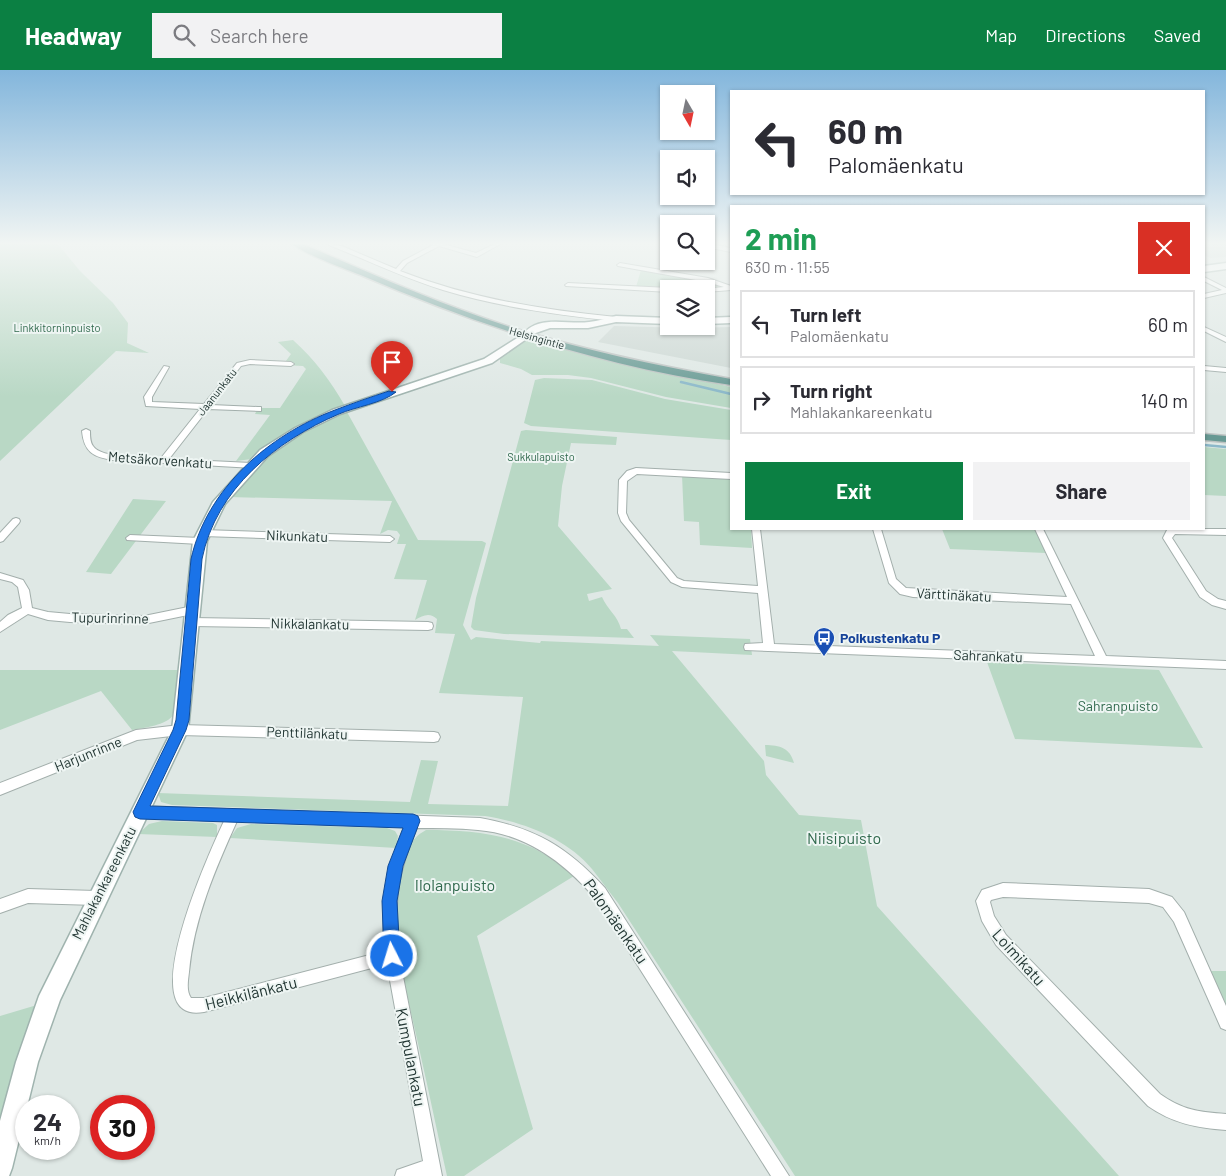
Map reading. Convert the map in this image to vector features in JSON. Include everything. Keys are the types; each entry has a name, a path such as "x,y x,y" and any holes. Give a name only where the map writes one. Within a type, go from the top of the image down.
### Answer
{"main road":[{"name":"Helsingintie","path":"413,295 521,334 610,357 730,382"},
{"path":"1205,437 1226,439"}],"street":[{"path":"468,295 526,307 616,319"},
{"name":"Mahlakankareenkatu","path":"0,1168 27,1062 46,1005 96,898 180,730 195,572 202,537 219,502 251,466 280,442 318,420 336,412 488,361 540,327 550,324 588,326 616,319 660,320"},
{"path":"715,321 730,320"},
{"path":"1205,330 1226,340"},
{"name":"Jaanunkatu","path":"163,461 241,363 291,364"},
{"path":"166,367 148,397 149,404 258,409"},
{"path":"1205,368 1226,370"},
{"name":"Metsäkorvenkatu","path":"86,432 89,448 100,455 251,466"},
{"path":"730,476 636,471 630,473 623,480 622,513 630,528 674,580 682,584 762,590"},
{"path":"0,539 16,521"},
{"path":"756,530 769,648"},
{"name":"Värttinäkatu","path":"877,530 892,581 903,591 913,594 1074,601"},
{"path":"1039,530 1103,661"},
{"path":"1226,532 1175,531 1170,532 1167,538 1203,594 1215,602 1226,605"},
{"name":"Nikunkatu","path":"130,538 390,539"},
{"path":"0,576 17,579 22,582 25,587 27,610 12,618 0,628"},
{"name":"Tupurinrinne","path":"27,610 48,616 70,618 144,620 192,616"},
{"name":"Nikkalankatu","path":"192,616 428,626"},
{"name":"Sahrankatu","path":"749,647 1226,665"},
{"name":"Penttilänkatu","path":"180,730 434,737"},
{"name":"Harjunrinne","path":"0,789 136,735 180,730"},
{"name":"Palomäenkatu","path":"140,812 480,824 506,828 526,834 549,847 573,864 593,884 610,908 782,1176"},
{"name":"Heikkilänkatu","path":"233,816 209,868 189,926 181,986 182,999 186,1004 192,1007 204,1005 392,956"},
{"name":"Kumpulankatu","path":"413,821 396,866 389,901 392,956 433,1171"},
{"name":"Loimikatu","path":"1226,1023 1179,917 1167,902 1149,896 1003,890 987,895 983,901 990,925 1001,940 1154,1100 1178,1116 1226,1122"},
{"path":"0,906 28,896 96,898"},
{"path":"403,1176 433,1171"}],"shaded area":[{"path":"614,326 660,327 660,335 715,335 715,327 730,327 730,368 598,342"}],"green space":[{"name":"Linkkitorninpuisto","path":"0,295 104,295 128,323 127,343 149,353 116,351 0,461"},
{"path":"525,338 581,353 730,387 730,408 666,397 591,378 568,375 532,375 521,369 500,363 500,359"},
{"path":"293,340 322,371 345,406 323,415 272,443 252,459 236,461 270,415 255,414 258,408 280,408 306,369 303,366 283,365 291,354 278,342"},
{"path":"544,378 592,380 665,399 730,410 730,440 531,426 524,423 535,380"},
{"name":"Niisipuisto","path":"347,412 418,540 482,541 486,543 463,625 471,640 476,637 540,643 541,641 659,646 650,635 750,639 752,655 672,651 764,761 766,775 799,815 861,820 877,906 1119,1176 795,1176 618,903 592,869 570,848 557,840 514,822 485,816 172,805 161,802 158,793 410,802 421,760 438,761 428,804 508,806 523,697 439,693 455,634 435,633 437,619 432,616 424,616 415,620 427,580 394,579 406,544 397,544 400,535 397,531 388,530 380,534 392,501 229,497 262,460 299,434"},
{"name":"Sukkulapuisto","path":"521,431 617,437 616,445 571,443 562,486 558,526 612,589 587,594 589,601 602,597 621,629 627,629 634,638 504,634 474,630 471,627 476,598"},
{"path":"1205,447 1226,449 1226,496 1205,495"},
{"path":"682,475 730,479 730,530 751,530 752,548 700,545 699,522 684,521"},
{"path":"133,499 166,501 111,574 86,572"},
{"path":"942,530 1035,530 1046,553 950,549"},
{"name":"Sahranpuisto","path":"987,662 1159,670 1203,748 1015,739"},
{"path":"0,670 181,670 177,707 169,720 160,724 132,730 101,691 0,730"},
{"path":"765,745 784,748 790,754 794,763 766,756"},
{"path":"162,821 213,823 217,825 217,837 138,834 149,824"},
{"path":"251,824 387,828 395,831 398,836 396,848 230,838 237,828"},
{"name":"Ilolanpuisto","path":"426,830 487,834 505,838 541,852 574,876 477,936 533,1129 464,1176 447,1176 406,988 398,941 398,894 402,870 412,842"},
{"path":"1211,971 1226,971 1226,1006"},
{"path":"37,1005 0,1128 0,1016"}],"waterway":[{"path":"681,382 730,394"},
{"path":"1205,445 1226,447"}],"place":[{"name":"Polkustenkatu P","path":"824,657"}],"route":[{"path":"392,392 336,412 299,430 280,442 264,453 219,502 200,541 196,559 192,622 180,730 140,812 413,821 396,866 389,901 392,956"}]}
